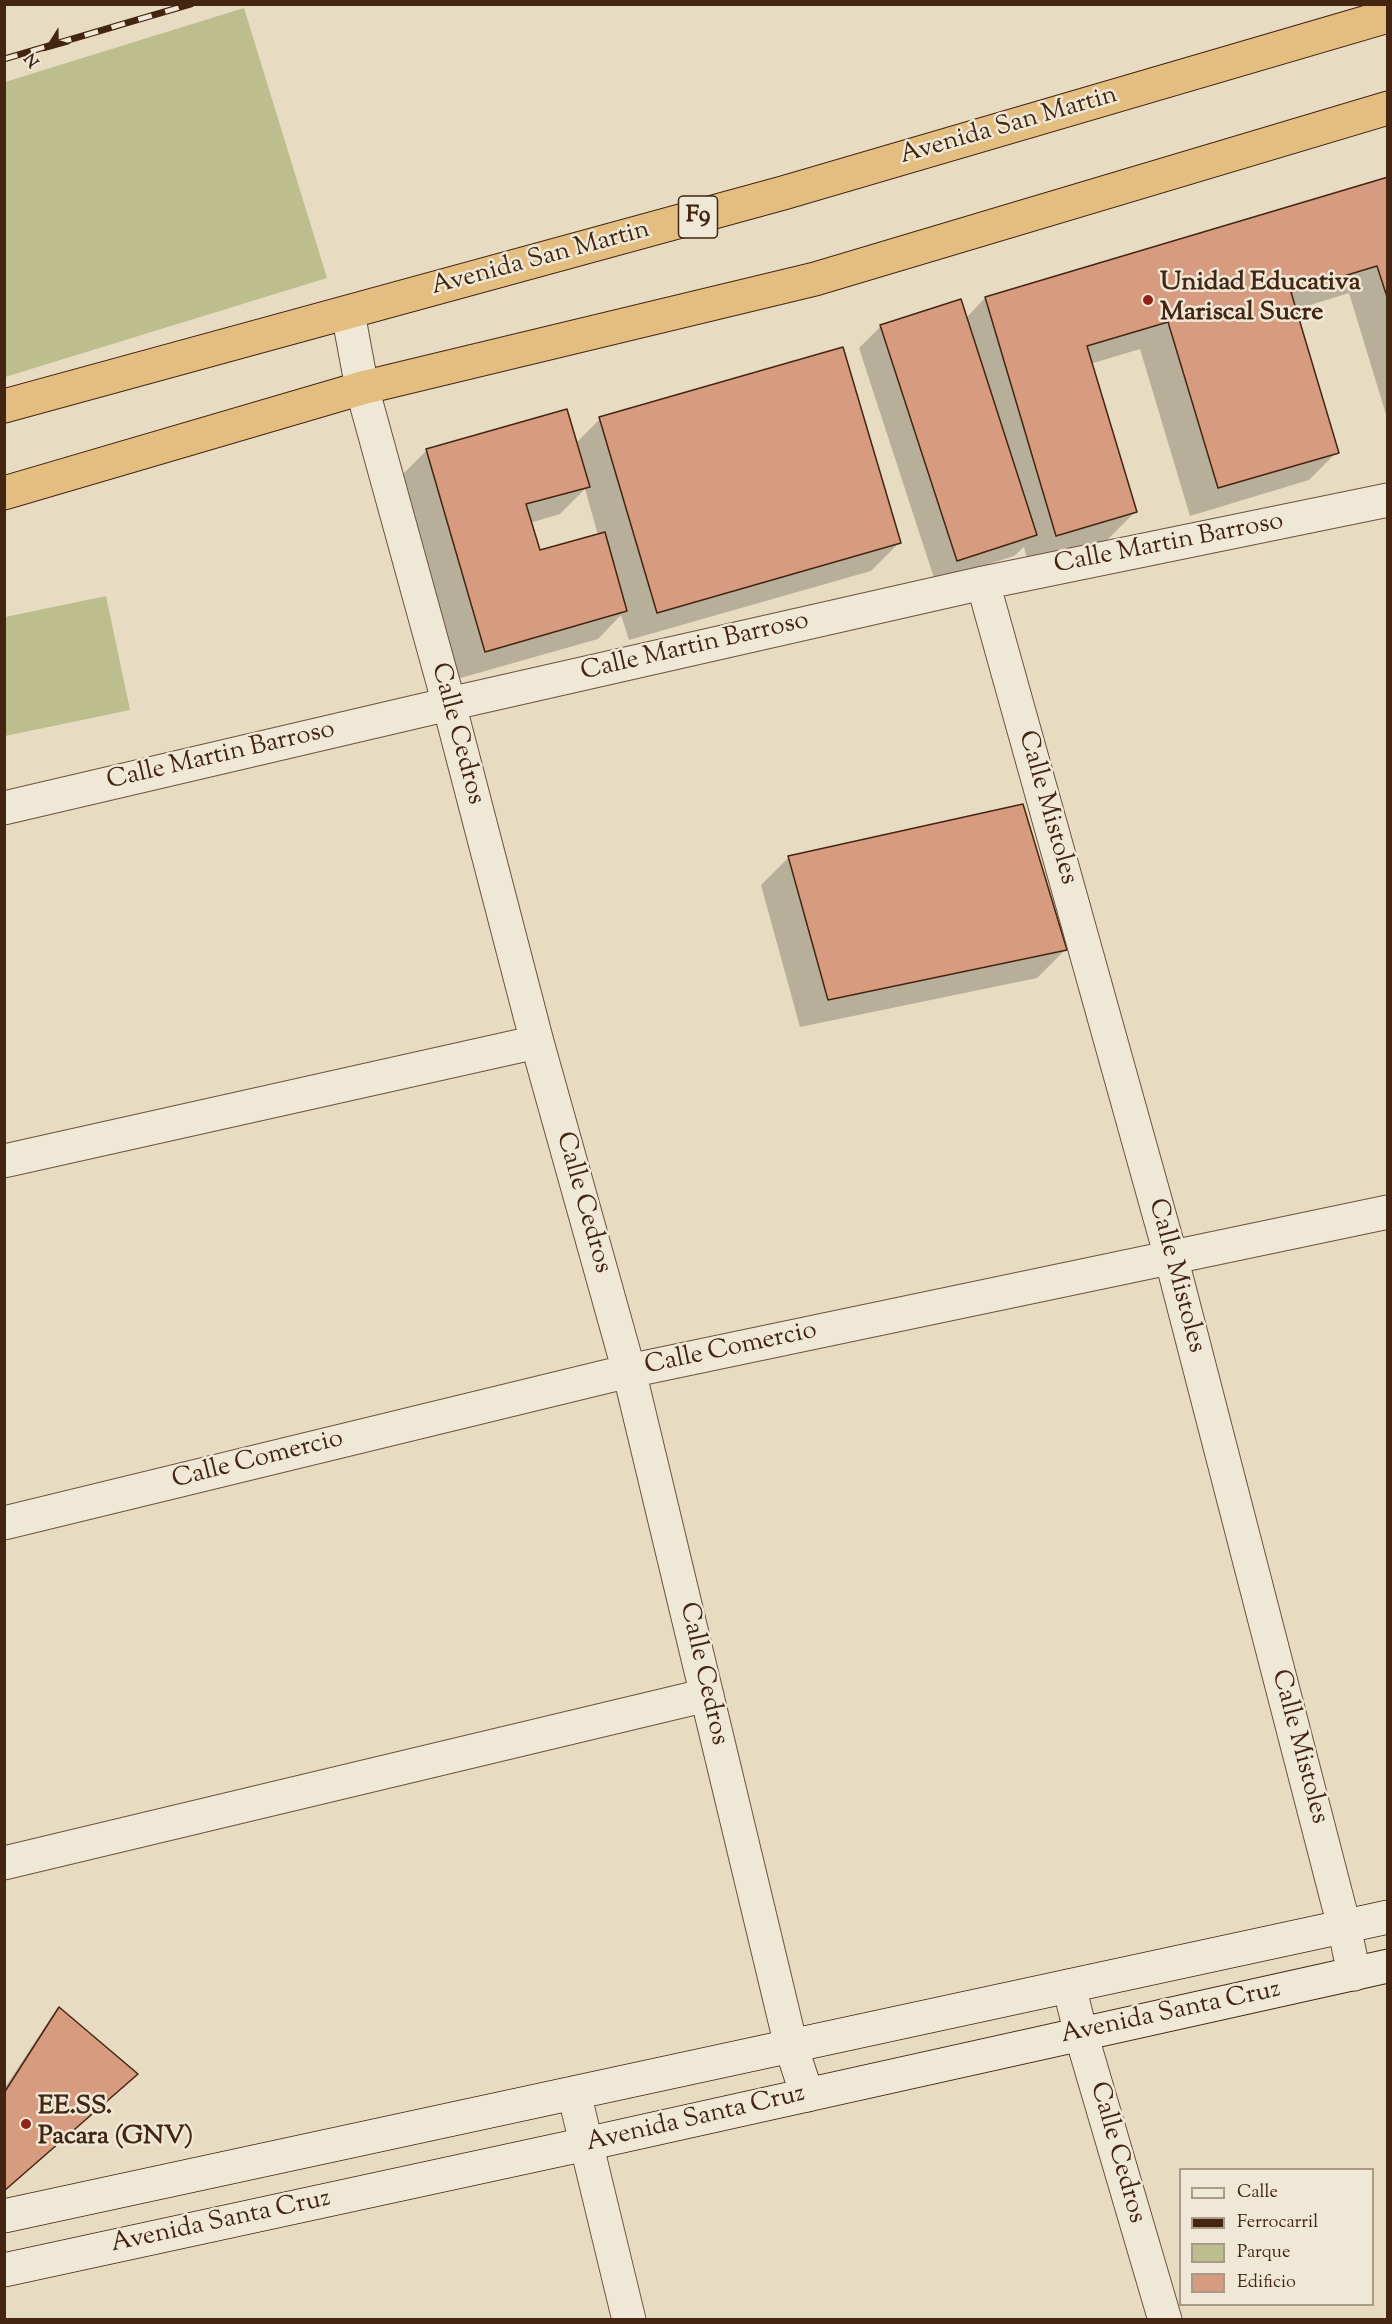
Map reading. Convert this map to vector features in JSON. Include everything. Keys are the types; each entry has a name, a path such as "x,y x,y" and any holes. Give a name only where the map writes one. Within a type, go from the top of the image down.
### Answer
{"highway":[{"name":"Avenida San Martin","path":"4,406 783,193 1388,16"},
{"path":"4,493 362,388 816,279 1388,108"}],"street":[{"name":"Calle Cedros","path":"348,313 362,388 449,704 537,1042 629,1371 791,2046 807,2095"},
{"name":"Calle Martin Barroso","path":"4,808 983,583 1388,500"},
{"name":"Calle Mistoles","path":"983,583 1171,1257 1344,1926 1354,1974"},
{"path":"4,1161 537,1042"},
{"name":"Calle Comercio","path":"4,1523 629,1371 1388,1212"},
{"path":"4,1863 707,1695"},
{"name":"Avenida Santa Cruz","path":"4,2216 1388,1917"},
{"name":"Avenida Santa Cruz","path":"4,2270 1388,1966"},
{"name":"Calle Cedros","path":"1069,1986 1165,2319"},
{"path":"574,2093 629,2319"}],"green space":[{"path":"244,8 327,278 5,377 5,82"},
{"path":"106,596 130,710 5,736 5,617"}],"building":[{"path":"1388,177 1388,300 1377,266 1291,292 1339,453 1218,488 1168,322 1087,346 1137,512 1056,536 985,297"},
{"path":"961,299 1037,535 957,561 880,325"},
{"path":"843,347 901,543 657,613 599,417"},
{"path":"567,409 590,487 526,504 540,550 605,532 627,611 485,652 426,449"},
{"path":"1023,804 1067,950 828,1000 788,856"},
{"path":"59,2007 138,2074 4,2191 4,2093"}],"railway":[{"path":"4,59 191,4"}],"place":[{"name":"Unidad Educativa Mariscal Sucre","path":"1148,300"},
{"name":"EE.SS. Pacara (GNV)","path":"26,2124"}]}
